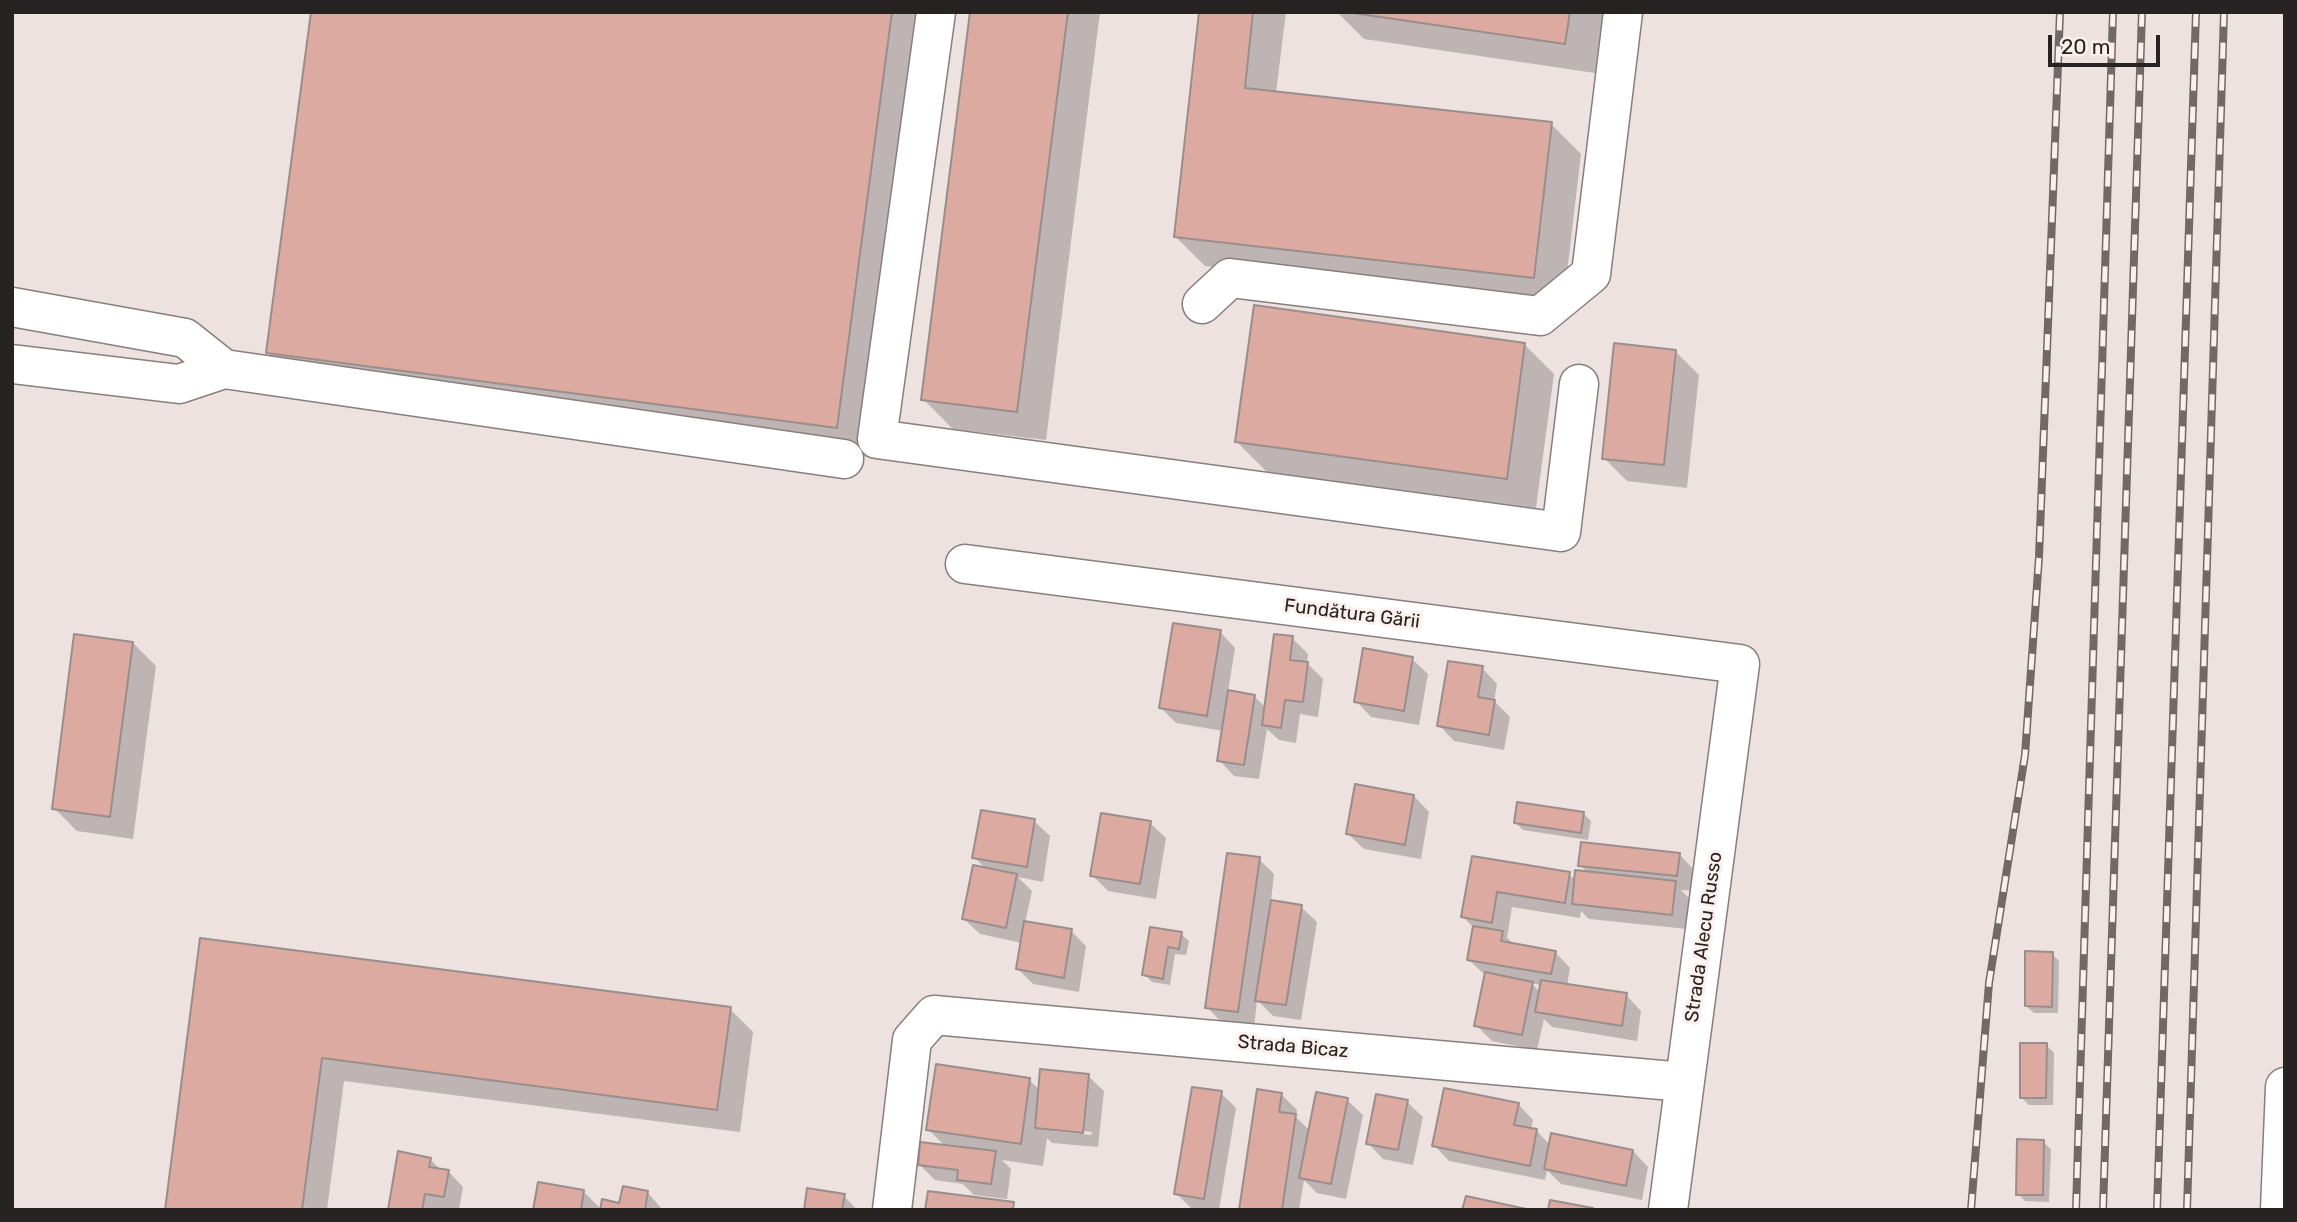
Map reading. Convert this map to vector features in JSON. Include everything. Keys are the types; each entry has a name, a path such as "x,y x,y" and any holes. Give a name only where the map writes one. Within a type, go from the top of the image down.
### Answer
{"street":[{"path":"936,12 877,439 1561,533 1579,384"},
{"path":"1202,304 1230,278 1540,316 1591,274 1623,12"},
{"path":"12,307 185,338 224,369"},
{"path":"12,365 179,384 224,369 844,459"},
{"name":"Fundătura Gării","path":"965,564 1740,664"},
{"name":"Strada Alecu Russo","path":"1668,1210 1740,664"},
{"name":"Strada Bicaz","path":"892,1210 912,1040 934,1015 1684,1082"},
{"path":"2280,1210 2285,1087"}],"building":[{"path":"311,12 892,12 837,428 266,353"},
{"path":"970,12 1068,12 1017,412 921,400"},
{"path":"1199,12 1253,12 1245,88 1552,122 1534,278 1174,237"},
{"path":"1346,12 1570,12 1565,44"},
{"path":"1254,305 1525,343 1507,479 1235,442"},
{"path":"1614,343 1676,350 1664,465 1602,459"},
{"path":"1173,623 1221,630 1207,716 1159,708"},
{"path":"74,634 133,642 110,817 52,809"},
{"path":"1274,634 1293,636 1290,660 1308,662 1303,702 1285,700 1281,728 1262,725"},
{"path":"1363,648 1413,657 1404,711 1354,702"},
{"path":"1448,661 1483,666 1478,697 1495,700 1489,735 1437,726"},
{"path":"1228,690 1255,695 1244,765 1217,761"},
{"path":"1355,784 1414,795 1405,845 1346,834"},
{"path":"1517,802 1584,812 1581,833 1514,823"},
{"path":"981,810 1035,819 1027,867 972,858"},
{"path":"1101,813 1151,821 1140,884 1090,876"},
{"path":"1581,842 1680,853 1677,876 1578,866"},
{"path":"1227,853 1260,857 1238,1012 1205,1008"},
{"path":"1472,856 1570,872 1565,903 1497,892 1492,923 1461,917"},
{"path":"973,865 1017,874 1006,928 962,919"},
{"path":"1575,870 1676,881 1672,915 1572,904"},
{"path":"1271,900 1302,905 1286,1005 1255,1001"},
{"path":"1024,921 1072,929 1064,978 1016,969"},
{"path":"1473,926 1503,931 1501,941 1556,951 1551,974 1467,960"},
{"path":"1150,927 1182,932 1179,949 1168,947 1163,979 1142,975"},
{"path":"200,938 731,1007 717,1110 322,1058 302,1210 165,1210"},
{"path":"2025,951 2053,952 2052,1007 2025,1006"},
{"path":"1485,972 1533,982 1522,1035 1474,1026"},
{"path":"1541,980 1627,993 1622,1026 1535,1012"},
{"path":"2020,1043 2047,1043 2046,1098 2020,1098"},
{"path":"936,1064 1030,1078 1021,1144 926,1130"},
{"path":"1040,1069 1089,1074 1083,1133 1035,1128"},
{"path":"1192,1087 1222,1091 1204,1199 1174,1194"},
{"path":"1444,1088 1519,1103 1514,1125 1537,1129 1530,1166 1432,1146"},
{"path":"1257,1089 1282,1093 1279,1112 1296,1114 1282,1210 1239,1210"},
{"path":"1316,1092 1348,1098 1331,1184 1299,1178"},
{"path":"1376,1094 1408,1100 1398,1150 1366,1144"},
{"path":"1551,1133 1633,1150 1626,1186 1544,1169"},
{"path":"2017,1139 2044,1140 2043,1195 2016,1195"},
{"path":"920,1142 996,1151 991,1184 957,1180 958,1170 918,1165"},
{"path":"398,1151 431,1158 429,1167 449,1170 444,1197 425,1194 422,1210 388,1210"},
{"path":"538,1182 584,1190 581,1210 533,1210"},
{"path":"623,1186 648,1191 645,1210 600,1210 602,1199 619,1203"},
{"path":"807,1188 845,1194 842,1210 804,1210"},
{"path":"928,1191 1014,1202 1013,1210 925,1210"},
{"path":"1466,1196 1531,1210 1462,1210"},
{"path":"1550,1200 1593,1208 1593,1210 1548,1210"}],"railway":[{"path":"1971,1210 1989,983 2025,755 2039,557 2060,12"},
{"path":"2076,1210 2113,12"},
{"path":"2103,1210 2142,12"},
{"path":"2157,1210 2196,12"},
{"path":"2187,1210 2224,12"}]}
